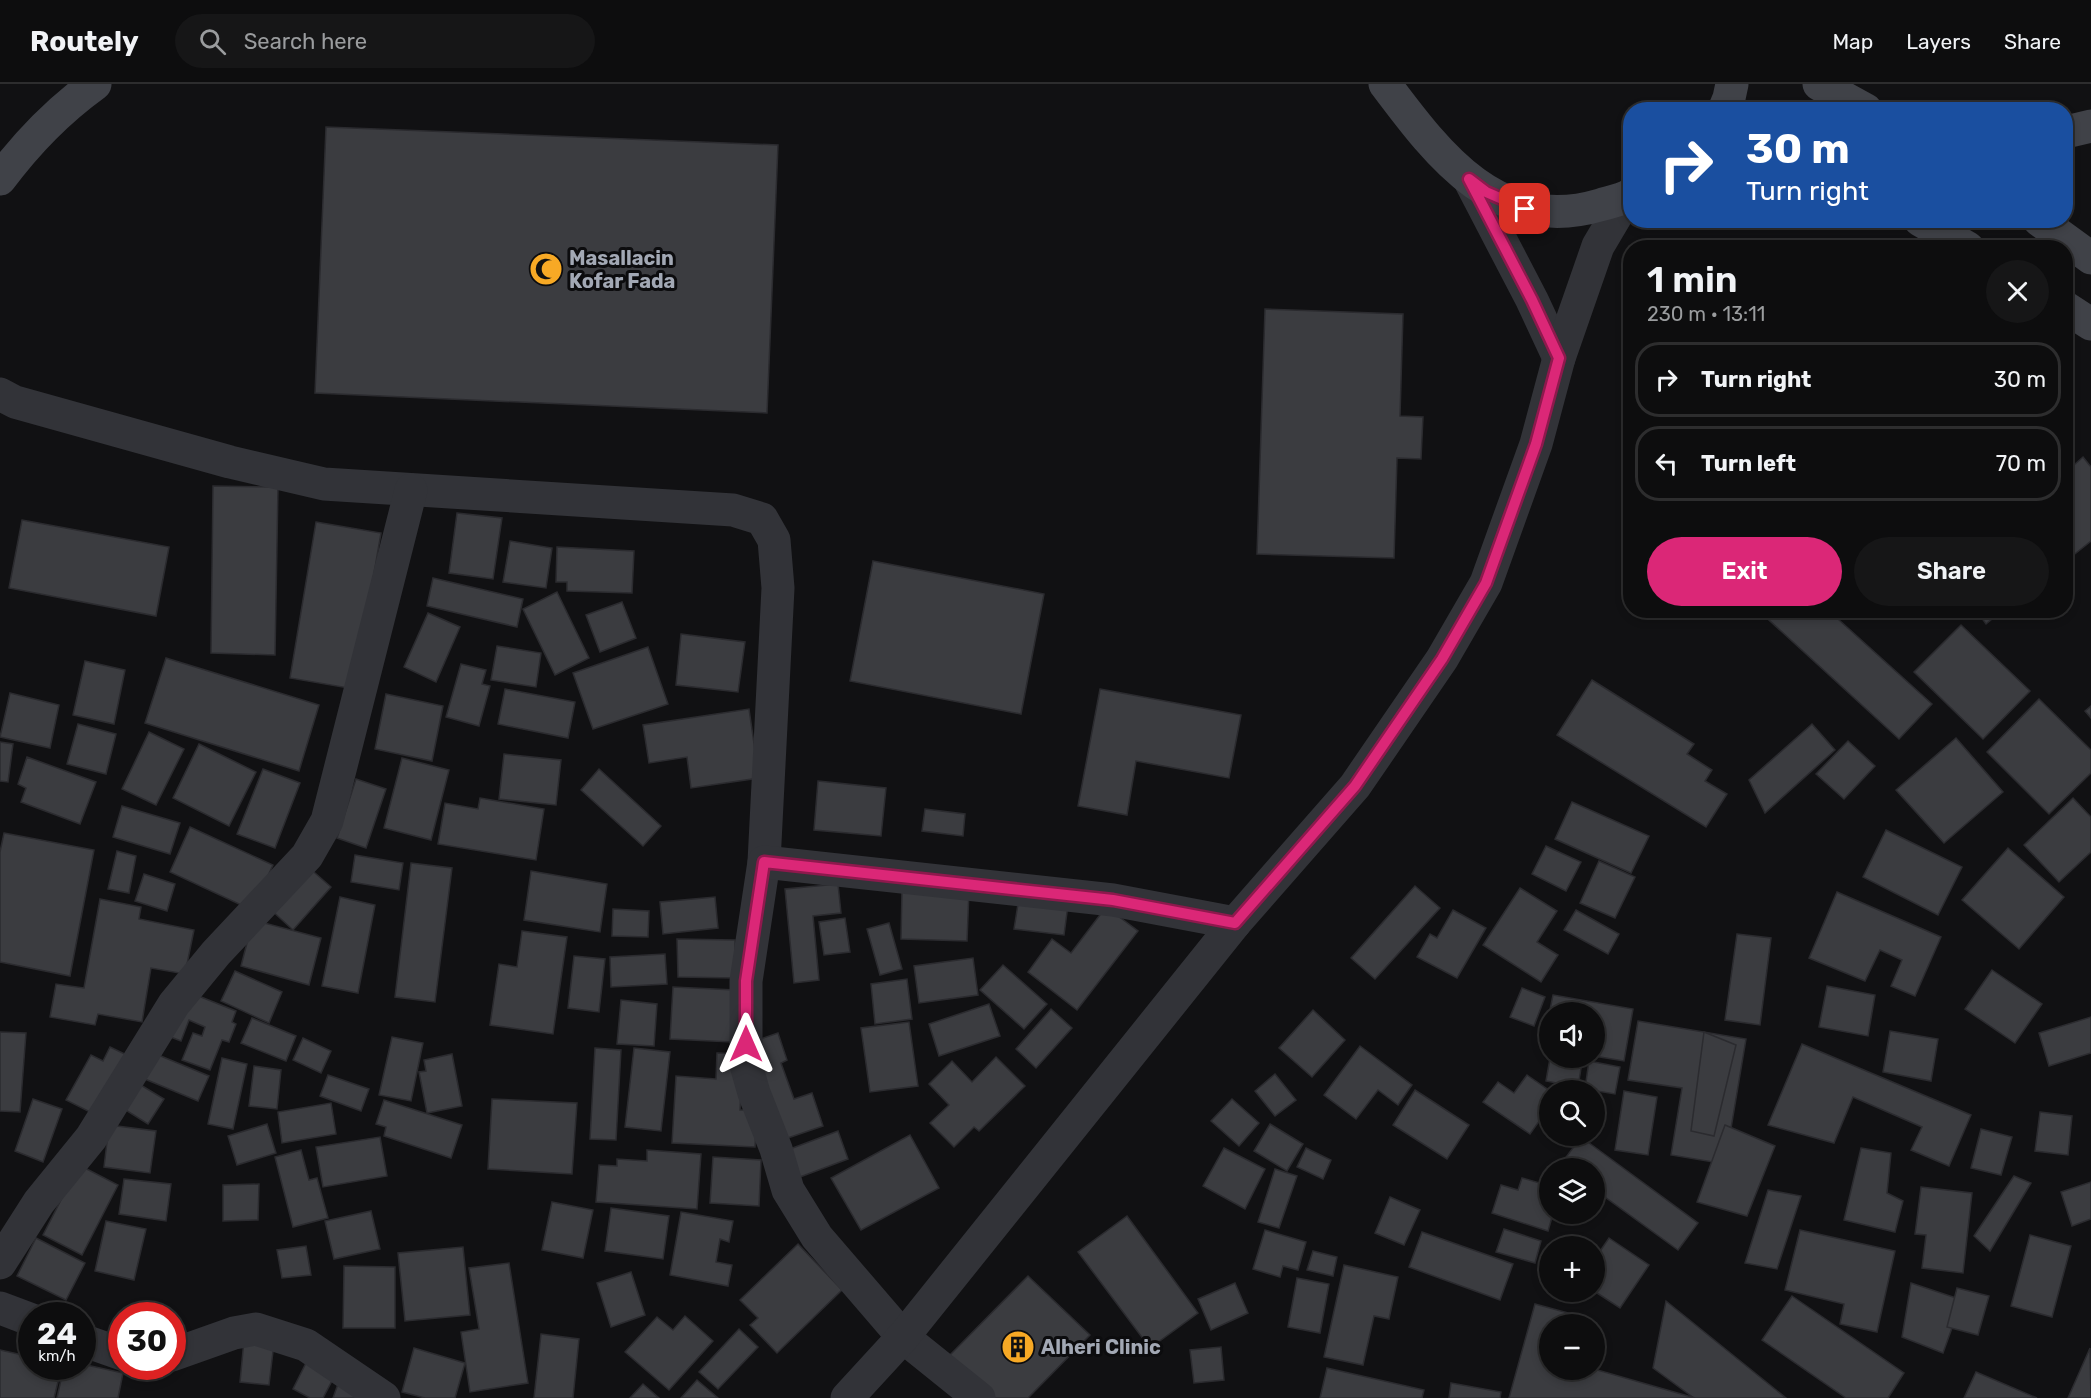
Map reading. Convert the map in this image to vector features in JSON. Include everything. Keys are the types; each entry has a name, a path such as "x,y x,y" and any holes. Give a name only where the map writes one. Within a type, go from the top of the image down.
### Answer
{"main road":[{"path":"0,179 20,152 95,84"},
{"path":"1385,84 1426,138 1456,169 1486,192 1525,209 1552,213 1584,210 1623,198"},
{"path":"1727,102 1732,84"},
{"path":"1820,84 1852,102"},
{"path":"2073,130 2091,126"},
{"path":"1934,228 1954,240"},
{"path":"2050,228 2066,240"},
{"path":"2073,245 2091,258"},
{"path":"2073,312 2091,324"}],"street":[{"path":"1469,179 1532,300 1559,358"},
{"path":"847,1398 903,1337 1235,923 1355,786 1442,659 1486,583 1536,444 1559,358 1598,246 1623,206"},
{"path":"0,394 15,402 251,467 324,484 733,510 762,519 774,540 778,588 764,862 746,981 746,1065 788,1190 817,1237 903,1337 980,1398"},
{"path":"0,1263 39,1202 91,1138 174,1004 216,953 307,856 327,821 411,490"},
{"path":"764,862 1113,900 1235,923"},
{"path":"0,1308 18,1315"},
{"path":"186,1350 234,1332 256,1329 306,1345 384,1398"}],"building":[{"name":"Masallacin Kofar Fada","path":"326,127 778,145 767,413 315,393"},
{"path":"1265,309 1403,314 1400,416 1423,417 1421,459 1397,458 1394,558 1257,554"},
{"path":"2083,457 2091,467 2091,541 2073,555 2073,466"},
{"path":"213,486 278,487 275,655 211,653"},
{"path":"457,513 502,518 493,579 449,573"},
{"path":"22,520 169,547 156,616 9,588"},
{"path":"316,522 381,533 354,689 290,678"},
{"path":"510,541 552,548 546,588 503,582"},
{"path":"557,547 634,551 632,593 567,591 567,582 556,582"},
{"path":"873,561 1044,594 1021,714 850,681"},
{"path":"433,578 523,599 517,627 427,606"},
{"path":"557,592 589,658 555,675 523,609"},
{"path":"622,602 636,638 600,652 586,615"},
{"path":"428,613 460,627 436,682 404,667"},
{"path":"1767,618 1837,618 1932,704 1899,739"},
{"path":"1982,618 1993,618 1986,624"},
{"path":"1961,625 2030,691 1983,739 1914,672"},
{"path":"681,634 745,642 738,692 676,685"},
{"path":"497,646 541,653 536,687 491,680"},
{"path":"648,647 668,704 593,729 573,673"},
{"path":"166,658 319,705 299,771 145,723"},
{"path":"85,661 125,670 114,724 73,715"},
{"path":"461,664 486,670 482,684 490,686 479,726 446,717"},
{"path":"1592,680 1694,744 1687,754 1712,770 1705,781 1727,794 1706,827 1557,735"},
{"path":"505,689 575,702 568,738 498,724"},
{"path":"1100,689 1241,715 1229,778 1136,761 1127,815 1078,806"},
{"path":"10,693 59,705 50,748 0,737"},
{"path":"386,694 443,706 432,761 375,749"},
{"path":"2039,699 2091,750 2091,773 2049,814 1987,752"},
{"path":"2091,706 2091,718 2085,711"},
{"path":"749,709 759,778 691,788 687,757 649,763 643,725"},
{"path":"78,724 116,734 106,774 67,764"},
{"path":"1812,724 1835,750 1765,813 1749,780"},
{"path":"149,732 184,749 156,805 122,789"},
{"path":"1956,738 2003,792 1944,843 1896,790"},
{"path":"1848,741 1875,766 1844,799 1816,774"},
{"path":"0,742 13,744 8,782 0,781"},
{"path":"199,744 256,772 229,826 173,798"},
{"path":"504,754 561,760 556,805 499,799"},
{"path":"27,757 96,782 80,824 21,802 26,788 18,784"},
{"path":"402,758 449,770 431,840 384,828"},
{"path":"263,769 300,783 275,848 237,834"},
{"path":"599,769 661,826 643,846 581,790"},
{"path":"356,779 386,789 366,848 337,838"},
{"path":"818,781 886,788 881,836 814,830"},
{"path":"480,798 544,809 536,860 438,844 445,803 478,809"},
{"path":"2073,798 2091,817 2091,852 2059,882 2024,845"},
{"path":"1572,802 1649,836 1631,873 1555,839"},
{"path":"122,806 180,823 170,854 113,837"},
{"path":"925,809 965,814 963,836 922,831"},
{"path":"190,827 273,865 252,910 170,872"},
{"path":"1886,830 1962,867 1938,915 1863,877"},
{"path":"4,833 94,850 70,976 0,962 0,852"},
{"path":"1546,846 1581,862 1566,891 1532,874"},
{"path":"2008,848 2064,897 2019,949 1962,900"},
{"path":"117,851 136,856 129,893 108,889"},
{"path":"355,855 403,863 399,890 351,882"},
{"path":"1599,861 1635,877 1615,918 1580,903"},
{"path":"411,863 452,868 435,1002 395,997"},
{"path":"307,866 331,887 293,930 269,908"},
{"path":"531,871 607,884 600,932 524,920"},
{"path":"144,874 175,884 167,911 135,901"},
{"path":"838,884 841,913 813,916 819,980 794,983 785,889"},
{"path":"1415,886 1440,908 1375,979 1351,958"},
{"path":"1520,888 1557,911 1537,942 1558,955 1541,982 1483,945"},
{"path":"902,889 969,891 967,941 901,939"},
{"path":"1837,892 1941,937 1915,996 1891,986 1902,960 1880,950 1865,981 1809,958"},
{"path":"340,897 375,905 358,993 322,986"},
{"path":"715,897 718,928 663,934 660,902"},
{"path":"1019,898 1068,905 1064,935 1014,929"},
{"path":"100,899 141,907 139,919 194,930 185,974 151,968 142,1022 98,1014 95,1025 50,1017 56,984 84,988"},
{"path":"1106,907 1138,931 1077,1010 1028,972 1052,939 1071,953"},
{"path":"613,909 649,911 648,937 612,936"},
{"path":"1453,910 1486,928 1457,978 1417,957 1430,934 1437,938"},
{"path":"1576,910 1619,934 1608,954 1564,930"},
{"path":"845,918 850,952 824,955 819,922"},
{"path":"253,920 321,938 309,985 241,966"},
{"path":"889,923 902,969 880,975 867,929"},
{"path":"522,931 567,937 553,1034 490,1025 499,964 517,967"},
{"path":"1737,934 1771,938 1760,1025 1725,1020"},
{"path":"677,939 735,940 735,978 678,977"},
{"path":"665,954 667,984 611,987 610,957"},
{"path":"574,956 605,959 599,1012 568,1008"},
{"path":"973,958 978,995 919,1003 914,966"},
{"path":"1003,965 1047,1004 1024,1029 980,990"},
{"path":"1992,970 2042,1004 2015,1043 1965,1009"},
{"path":"235,971 282,992 269,1023 221,1001"},
{"path":"907,979 912,1019 875,1024 871,984"},
{"path":"1827,986 1875,995 1868,1036 1819,1027"},
{"path":"673,987 735,990 732,1042 670,1039"},
{"path":"1522,988 1545,997 1543,1002 1539,1002 1539,1013 1534,1026 1510,1017"},
{"path":"186,991 236,1011 232,1022 236,1024 229,1042 222,1040 210,1070 182,1060 193,1033 202,1036 205,1027 189,1020 181,1041 168,1036"},
{"path":"1553,995 1593,1002 1552,1002"},
{"path":"621,1000 657,1004 654,1046 617,1044"},
{"path":"989,1004 1000,1036 939,1056 929,1024"},
{"path":"1605,1004 1633,1009 1624,1061 1605,1058"},
{"path":"1051,1009 1072,1028 1036,1068 1016,1049"},
{"path":"1313,1010 1345,1040 1312,1077 1279,1048"},
{"path":"2091,1017 2091,1053 2049,1066 2039,1033"},
{"path":"252,1018 296,1036 286,1061 241,1043"},
{"path":"1638,1021 1746,1039 1725,1164 1671,1155 1682,1088 1628,1080"},
{"path":"909,1022 918,1086 870,1092 861,1028"},
{"path":"1890,1031 1938,1039 1931,1081 1883,1072"},
{"path":"0,1032 26,1033 20,1112 0,1111"},
{"path":"1704,1032 1736,1045 1714,1136 1691,1131"},
{"path":"778,1033 787,1060 781,1063 794,1099 812,1093 823,1126 779,1141 746,1044"},
{"path":"392,1037 423,1043 411,1101 379,1095"},
{"path":"303,1038 331,1051 321,1073 293,1060"},
{"path":"1802,1044 1971,1115 1949,1166 1911,1150 1922,1127 1853,1097 1834,1143 1768,1125"},
{"path":"1360,1046 1412,1085 1398,1105 1378,1090 1356,1119 1324,1095"},
{"path":"110,1047 129,1056 98,1116 66,1100 91,1055 103,1061"},
{"path":"595,1048 621,1050 616,1140 590,1139"},
{"path":"634,1048 670,1052 661,1131 625,1127"},
{"path":"151,1052 209,1076 198,1101 140,1077"},
{"path":"717,1053 743,1054 740,1110 757,1110 755,1147 672,1143 676,1076 716,1079"},
{"path":"452,1054 462,1106 427,1113 419,1072 426,1071 424,1060"},
{"path":"996,1057 1025,1086 979,1131 974,1127 954,1147 930,1123 949,1105 929,1084 952,1061 972,1082"},
{"path":"222,1058 247,1064 233,1129 208,1124"},
{"path":"1605,1064 1620,1067 1615,1094 1605,1092 1605,1080 1586,1080 1588,1068 1605,1068"},
{"path":"254,1066 281,1070 277,1109 249,1106"},
{"path":"1548,1068 1581,1068 1579,1080 1546,1080"},
{"path":"1275,1074 1296,1100 1275,1116 1255,1091"},
{"path":"328,1075 369,1089 361,1111 320,1096"},
{"path":"1527,1075 1539,1083 1539,1121 1530,1134 1483,1102 1498,1082 1514,1093"},
{"path":"139,1084 164,1099 148,1124 124,1109"},
{"path":"1415,1090 1469,1125 1447,1159 1393,1125"},
{"path":"1624,1091 1657,1097 1648,1155 1615,1150"},
{"path":"33,1099 62,1109 43,1162 15,1151"},
{"path":"492,1099 577,1103 572,1174 488,1169"},
{"path":"1232,1099 1259,1123 1239,1146 1211,1121"},
{"path":"384,1100 462,1125 451,1158 384,1136 386,1127 376,1124"},
{"path":"331,1103 336,1134 282,1143 278,1112"},
{"path":"2040,1112 2072,1116 2068,1155 2035,1151"},
{"path":"267,1124 276,1153 237,1165 228,1136"},
{"path":"1270,1124 1303,1144 1287,1171 1254,1151"},
{"path":"109,1125 156,1131 150,1173 104,1167"},
{"path":"1725,1125 1775,1146 1747,1216 1697,1202"},
{"path":"1981,1129 2012,1137 2001,1175 1971,1168"},
{"path":"838,1131 848,1159 800,1177 790,1149"},
{"path":"910,1135 939,1188 861,1230 831,1178"},
{"path":"380,1137 387,1176 323,1187 316,1147"},
{"path":"1574,1146 1593,1146 1698,1223 1678,1250 1605,1197 1605,1158 1565,1158"},
{"path":"1224,1148 1265,1169 1245,1209 1203,1186"},
{"path":"1306,1148 1331,1160 1323,1179 1297,1167"},
{"path":"1861,1148 1891,1153 1887,1193 1903,1201 1895,1232 1844,1220"},
{"path":"301,1150 309,1180 317,1178 328,1218 293,1227 275,1157"},
{"path":"647,1150 701,1154 697,1209 596,1202 599,1165 617,1166 617,1159 647,1161"},
{"path":"713,1157 761,1160 759,1206 710,1203"},
{"path":"79,1165 118,1185 82,1255 43,1235"},
{"path":"1275,1169 1297,1176 1279,1228 1258,1222"},
{"path":"2014,1176 2031,1183 1990,1251 1974,1236"},
{"path":"1522,1178 1539,1183 1539,1224 1550,1224 1548,1231 1492,1213 1501,1185 1518,1190"},
{"path":"124,1179 171,1184 166,1221 119,1214"},
{"path":"2091,1182 2091,1219 2072,1226 2061,1192"},
{"path":"259,1184 258,1220 223,1221 223,1185"},
{"path":"1921,1187 1972,1193 1963,1273 1922,1268 1926,1235 1915,1234"},
{"path":"1768,1190 1801,1196 1777,1269 1745,1263"},
{"path":"1390,1197 1420,1210 1404,1245 1375,1233"},
{"path":"552,1202 593,1210 583,1258 542,1250"},
{"path":"611,1208 669,1216 663,1259 605,1251"},
{"path":"371,1211 380,1249 334,1259 325,1221"},
{"path":"681,1212 733,1221 729,1242 720,1239 716,1262 732,1265 728,1286 670,1275"},
{"path":"1127,1216 1198,1313 1150,1348 1078,1252"},
{"path":"106,1221 146,1229 134,1280 95,1271"},
{"path":"1504,1229 1539,1240 1535,1263 1496,1252"},
{"path":"1265,1230 1306,1242 1298,1270 1283,1266 1280,1277 1253,1269"},
{"path":"1800,1230 1895,1251 1877,1332 1840,1324 1844,1304 1785,1290"},
{"path":"1422,1232 1513,1264 1500,1300 1409,1267"},
{"path":"2030,1235 2071,1246 2052,1317 2011,1306"},
{"path":"36,1238 85,1263 66,1300 17,1276"},
{"path":"1609,1238 1649,1265 1620,1308 1605,1298 1605,1244"},
{"path":"798,1244 842,1290 777,1353 750,1325 758,1318 740,1300"},
{"path":"306,1246 311,1275 282,1278 277,1250"},
{"path":"463,1247 470,1315 405,1321 398,1253"},
{"path":"1313,1251 1337,1257 1333,1276 1307,1270"},
{"path":"509,1263 528,1383 470,1392 461,1332 479,1329 469,1268"},
{"path":"1344,1265 1398,1277 1389,1319 1374,1316 1363,1365 1324,1357"},
{"path":"344,1266 395,1267 395,1328 343,1328"},
{"path":"631,1272 645,1315 611,1327 597,1283"},
{"name":"Alheri Clinic","path":"1028,1276 1090,1335 1028,1398 986,1398 946,1359"},
{"path":"1297,1278 1329,1284 1320,1333 1288,1327"},
{"path":"1235,1283 1248,1313 1211,1330 1198,1299"},
{"path":"1911,1283 1962,1300 1943,1353 1902,1337"},
{"path":"1957,1288 1989,1296 1978,1335 1947,1327"},
{"path":"1792,1296 1904,1373 1888,1398 1846,1398 1762,1340"},
{"path":"1666,1301 1786,1398 1694,1398 1653,1368"},
{"path":"1535,1304 1572,1314 1539,1314 1539,1380 1605,1380 1605,1372 1695,1398 1509,1398"},
{"path":"685,1316 713,1341 669,1390 625,1352 657,1317 673,1330"},
{"path":"739,1329 758,1347 718,1389 699,1372"},
{"path":"541,1334 579,1339 573,1398 534,1398"},
{"path":"244,1340 274,1343 269,1385 240,1382"},
{"path":"1221,1347 1224,1380 1194,1383 1190,1350"},
{"path":"414,1348 465,1363 455,1398 425,1398 402,1392"},
{"path":"2090,1348 2091,1398 2068,1398"},
{"path":"0,1350 18,1354 18,1380 58,1380 54,1398 0,1398"},
{"path":"307,1361 335,1375 323,1398 310,1398 293,1389"},
{"path":"96,1367 108,1370 108,1380 122,1380 118,1398 57,1398 61,1380 96,1380"},
{"path":"1327,1368 1424,1390 1422,1398 1320,1398"},
{"path":"1976,1372 2037,1398 1964,1398"},
{"path":"697,1380 718,1398 681,1398"},
{"path":"1451,1383 1501,1392 1500,1398 1449,1398"},
{"path":"338,1384 368,1398 333,1398"},
{"path":"643,1384 659,1398 630,1398"}],"place":[{"name":"Masallacin Kofar Fada","path":"546,269"},
{"name":"Alheri Clinic","path":"1018,1347"}],"route":[{"path":"746,1044 746,981 764,862 1113,900 1235,923 1355,786 1442,659 1486,583 1536,444 1559,358 1532,300 1469,179 1486,192 1525,209"}]}
